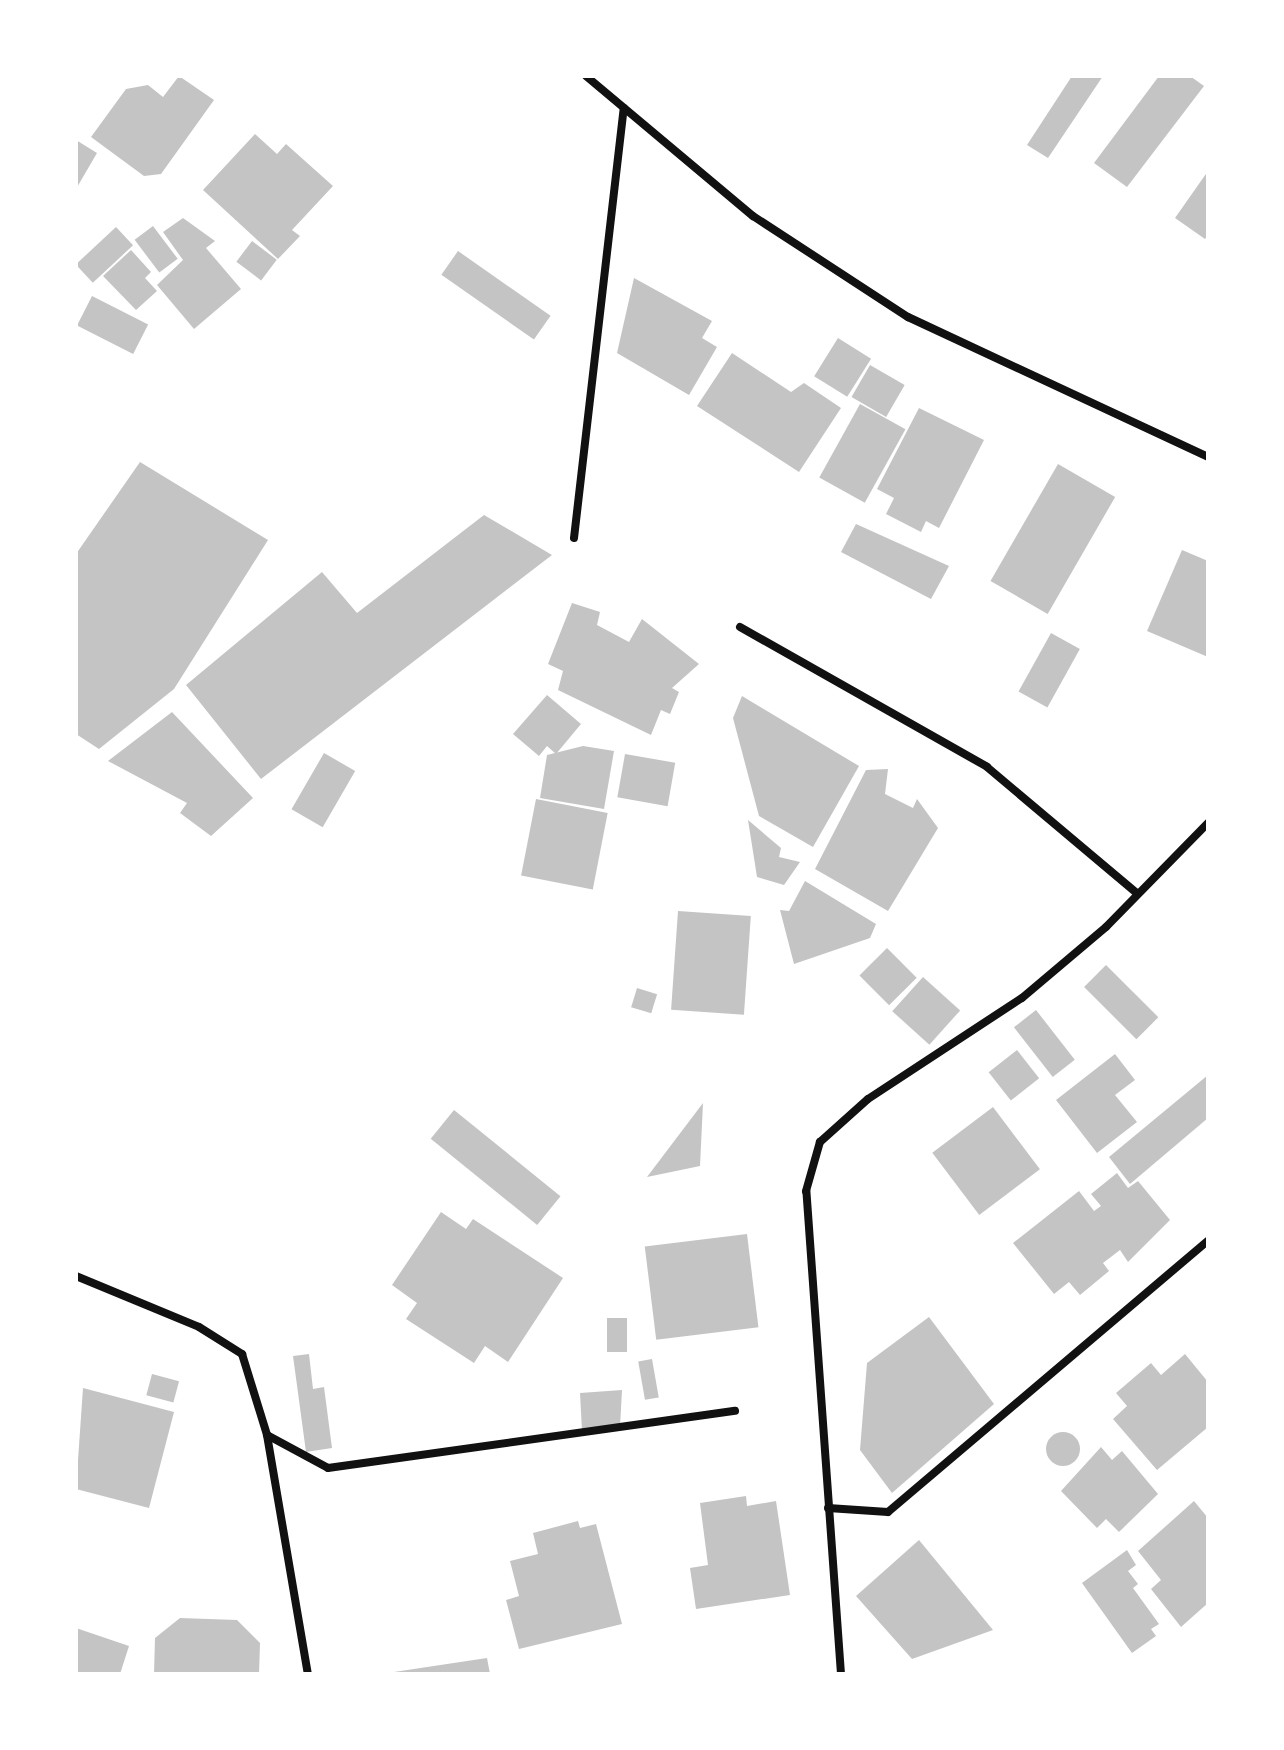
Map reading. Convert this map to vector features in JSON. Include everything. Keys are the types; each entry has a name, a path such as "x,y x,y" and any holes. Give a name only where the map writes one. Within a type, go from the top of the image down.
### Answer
{"street":[{"path":"586,76 753,216 908,317 1208,457"},
{"path":"574,538 624,108"},
{"path":"740,627 987,767 1138,894"},
{"path":"841,1674 806,1191 820,1142 868,1099 1022,998 1138,894 1208,823"},
{"path":"828,1508 888,1512 1208,1241"},
{"path":"76,1276 199,1327 242,1354 267,1435 308,1674"},
{"path":"267,1435 328,1468 735,1411"}],"building":[{"path":"179,76 214,100 161,174 144,176 91,137 126,89 148,85 163,97"},
{"path":"1072,76 1103,76 1048,158 1027,145"},
{"path":"1159,76 1190,76 1204,86 1127,187 1094,163"},
{"path":"255,134 277,154 286,144 333,186 292,230 300,236 278,259 203,190"},
{"path":"76,140 97,153 76,189"},
{"path":"1208,171 1208,235 1205,239 1175,218"},
{"path":"183,218 215,241 206,248 241,289 194,329 157,285 183,260 163,232"},
{"path":"153,226 178,259 159,273 135,240"},
{"path":"116,227 133,245 93,283 76,264"},
{"path":"252,241 277,260 261,280 236,262"},
{"path":"131,250 151,272 145,278 157,291 136,310 103,276"},
{"path":"458,251 551,316 534,340 441,275"},
{"path":"634,278 712,321 702,338 717,347 689,395 617,353"},
{"path":"92,296 148,325 133,354 77,325"},
{"path":"838,338 871,359 847,397 814,376"},
{"path":"732,353 791,392 804,383 841,408 799,472 697,406"},
{"path":"870,365 905,385 886,417 852,397"},
{"path":"860,404 905,429 865,503 819,477"},
{"path":"919,408 984,440 939,528 926,521 921,532 886,514 894,498 877,489"},
{"path":"140,462 268,540 174,689 99,749 76,734 76,554"},
{"path":"1058,464 1115,497 1048,614 991,581"},
{"path":"484,515 552,555 261,779 186,685 322,572 357,613"},
{"path":"856,524 949,566 931,599 841,552"},
{"path":"1182,550 1208,561 1208,657 1147,631"},
{"path":"572,603 600,612 597,625 629,642 642,619 699,664 672,688 679,692 670,714 661,710 651,735 558,690 563,671 548,664"},
{"path":"1051,633 1080,649 1047,708 1019,692"},
{"path":"547,695 581,724 556,754 547,746 539,756 513,734"},
{"path":"742,696 859,766 813,847 759,816 733,718"},
{"path":"172,712 253,798 211,836 180,813 187,803 108,761"},
{"path":"583,746 614,751 604,809 540,798 547,755"},
{"path":"324,753 355,771 323,827 292,809"},
{"path":"625,754 675,763 668,806 617,797"},
{"path":"888,769 885,794 913,808 917,799 938,828 888,911 815,869 866,770"},
{"path":"536,799 608,813 593,889 521,876"},
{"path":"748,820 781,848 779,857 800,862 784,885 757,877"},
{"path":"805,881 876,924 870,938 794,964 780,910 789,911"},
{"path":"678,911 751,916 744,1015 671,1010"},
{"path":"887,948 917,978 889,1005 859,976"},
{"path":"1106,965 1158,1017 1136,1039 1084,987"},
{"path":"923,977 960,1010 929,1045 892,1011"},
{"path":"637,988 657,994 651,1013 631,1007"},
{"path":"1036,1010 1075,1060 1053,1077 1014,1027"},
{"path":"1017,1050 1039,1078 1011,1101 989,1072"},
{"path":"1115,1054 1135,1080 1115,1095 1137,1122 1097,1153 1056,1100"},
{"path":"1208,1075 1208,1118 1130,1184 1109,1157"},
{"path":"703,1103 700,1166 647,1177"},
{"path":"993,1107 1040,1169 979,1215 932,1153"},
{"path":"454,1110 560,1196 537,1225 431,1139"},
{"path":"1117,1173 1128,1188 1138,1181 1170,1220 1128,1262 1120,1250 1103,1263 1109,1271 1080,1295 1069,1282 1054,1294 1013,1243 1079,1191 1094,1211 1101,1206 1091,1194"},
{"path":"441,1212 466,1229 473,1219 563,1278 508,1362 485,1346 474,1363 406,1319 417,1303 392,1285"},
{"path":"747,1234 758,1327 656,1340 645,1247"},
{"path":"929,1317 994,1404 892,1493 860,1450 867,1363"},
{"path":"607,1318 627,1318 627,1352 607,1352"},
{"path":"309,1354 313,1389 324,1387 332,1448 306,1452 293,1356"},
{"path":"1185,1354 1208,1382 1208,1427 1157,1470 1113,1419 1127,1406 1116,1393 1151,1363 1161,1375"},
{"path":"652,1359 659,1397 645,1400 638,1361"},
{"path":"152,1374 179,1381 173,1402 146,1395"},
{"path":"83,1388 174,1412 149,1508 76,1489"},
{"path":"622,1390 620,1427 582,1431 580,1393"},
{"path":"1063,1432 1075,1437 1080,1449 1075,1461 1063,1466 1051,1461 1046,1449 1051,1437"},
{"path":"1101,1447 1112,1460 1122,1451 1158,1494 1119,1532 1106,1519 1097,1528 1061,1491"},
{"path":"746,1496 747,1506 776,1501 790,1595 696,1609 690,1568 708,1565 700,1503"},
{"path":"1194,1501 1208,1518 1208,1603 1181,1627 1151,1589 1161,1580 1138,1551"},
{"path":"578,1521 580,1528 596,1524 622,1624 519,1649 506,1600 519,1596 510,1561 538,1554 533,1533"},
{"path":"919,1540 993,1630 912,1659 856,1596"},
{"path":"1127,1550 1136,1565 1128,1571 1138,1584 1133,1588 1159,1624 1151,1629 1156,1636 1132,1653 1082,1583"},
{"path":"180,1618 237,1620 260,1643 259,1674 154,1674 155,1638"},
{"path":"76,1628 129,1646 120,1674 76,1674"},
{"path":"487,1658 490,1674 394,1674 394,1672"}]}
